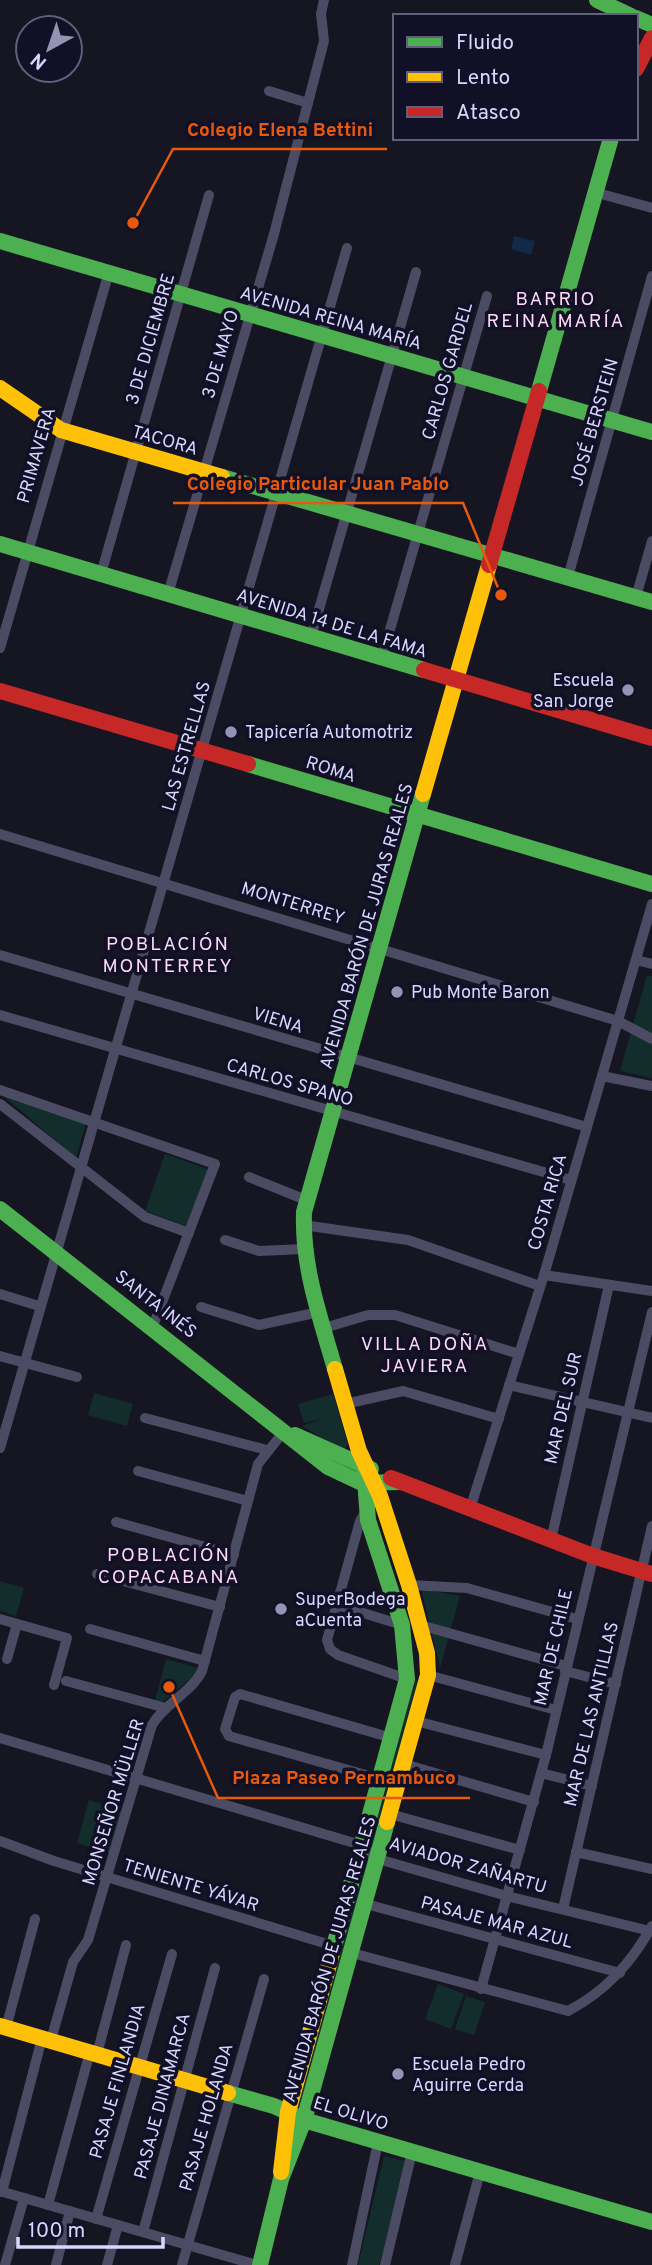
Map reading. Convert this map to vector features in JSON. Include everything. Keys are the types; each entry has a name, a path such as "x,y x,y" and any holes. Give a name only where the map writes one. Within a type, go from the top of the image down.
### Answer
{"street":[{"name":"3 DE MAYO","path":"168,594 308,103 324,41 321,14 324,0"},
{"path":"597,0 617,4"},
{"path":"638,65 652,38"},
{"path":"269,92 308,103"},
{"name":"AVENIDA BARÓN DE JURAS REALES","path":"258,2265 281,2179 304,2120 428,1675 427,1653 409,1585 367,1478 319,1312 304,1249 306,1200 419,815 610,140"},
{"path":"594,192 652,208"},
{"name":"3 DE DICIEMBRE","path":"102,574 209,195"},
{"name":"AVENIDA REINA MARÍA","path":"0,240 652,432"},
{"name":"LAS ESTRELLAS","path":"0,1448 346,248"},
{"name":"PRIMAVERA","path":"0,648 61,430 109,272"},
{"path":"311,637 415,272"},
{"name":"JOSÉ BERSTEIN","path":"568,577 652,276"},
{"name":"CARLOS GARDEL","path":"382,657 487,296"},
{"name":"TACORA","path":"0,388 61,430 644,599"},
{"path":"644,599 652,541"},
{"name":"AVENIDA 14 DE LA FAMA","path":"0,544 652,738"},
{"name":"ROMA","path":"0,691 652,884"},
{"name":"MONTERREY","path":"0,834 381,947 618,1021 652,1039"},
{"name":"COSTA RICA","path":"470,1509 542,1280 652,904"},
{"name":"VIENA","path":"0,955 587,1128"},
{"path":"636,960 652,964"},
{"name":"CARLOS SPANO","path":"0,1015 571,1180"},
{"path":"602,1076 652,1086"},
{"path":"0,1090 215,1164 153,1326"},
{"path":"0,1104 145,1217 189,1233"},
{"path":"249,1177 306,1200"},
{"name":"SANTA INÉS","path":"0,1209 153,1326 328,1467 367,1478 400,1482 593,1556 647,1572"},
{"path":"303,1225 392,1236 542,1280 652,1291"},
{"path":"225,1240 259,1251 304,1249"},
{"name":"MAR DEL SUR","path":"551,1540 609,1285"},
{"path":"0,1294 39,1306"},
{"path":"201,1307 259,1325 319,1312"},
{"name":"MAR DE CHILE","path":"481,1989 534,1802 652,1312"},
{"path":"324,1328 368,1315 395,1315 519,1354"},
{"path":"0,1356 77,1377"},
{"path":"509,1385 652,1418"},
{"path":"345,1404 403,1391 499,1419"},
{"path":"145,1418 267,1450"},
{"name":"MONSEÑOR MÜLLER","path":"1,2191 72,1962 88,1940 152,1725 166,1708 194,1684 205,1661 258,1464 267,1450 286,1431"},
{"path":"138,1471 248,1501"},
{"name":"AVENIDA BARÓN DE JURAS REALES","path":"281,2179 288,2112 407,1679 408,1659 366,1510 367,1478"},
{"path":"366,1510 360,1521 327,1640 330,1649 338,1655 407,1679 428,1675 556,1710"},
{"path":"116,1522 234,1555"},
{"name":"MAR DE LAS ANTILLAS","path":"563,1909 616,1684 647,1572 652,1526"},
{"path":"97,1574 220,1607"},
{"path":"409,1585 467,1588 577,1619"},
{"path":"337,1605 399,1623"},
{"path":"0,1619 67,1638 54,1685"},
{"path":"7,1659 17,1624"},
{"path":"420,1625 616,1684"},
{"path":"90,1629 205,1661"},
{"path":"66,1681 166,1708"},
{"path":"380,1779 225,1733 236,1695 391,1738"},
{"path":"416,1721 545,1755"},
{"name":"AVIADOR ZAÑARTU","path":"0,1738 361,1845 378,1859 507,1896 651,1928"},
{"path":"404,1764 534,1802"},
{"path":"541,1773 592,1786"},
{"path":"390,1814 520,1850"},
{"name":"TENIENTE YÁVAR","path":"0,1841 108,1878 334,1946"},
{"path":"576,1852 652,1869"},
{"name":"PASAJE MAR AZUL","path":"366,1904 620,1973"},
{"path":"3,2027 35,1919"},
{"path":"352,1953 568,2011 592,1998 620,1973 651,1928"},
{"path":"48,2205 126,1945"},
{"name":"PASAJE FINLANDIA","path":"96,2219 172,1954"},
{"name":"PASAJE DINAMARCA","path":"143,2232 215,1968"},
{"name":"PASAJE HOLANDA","path":"183,2265 264,1979"},
{"name":"EL OLIVO","path":"3,2027 185,2079 288,2112 304,2120 652,2222"},
{"path":"352,2265 379,2142"},
{"path":"385,2265 412,2152"},
{"path":"455,2265 480,2172"},
{"path":"1,2191 258,2265"},
{"path":"5,2265 24,2198"},
{"path":"56,2265 70,2211"},
{"path":"107,2265 118,2225"}],"green space":[{"path":"647,975 652,976 652,1078 620,1071"},
{"path":"0,1093 87,1120 76,1158"},
{"path":"165,1154 210,1170 189,1227 145,1211"},
{"path":"94,1393 133,1404 127,1426 88,1415"},
{"path":"333,1394 348,1444 344,1451 302,1426 324,1418 304,1423 298,1404"},
{"path":"0,1581 24,1588 16,1616 0,1611"},
{"path":"421,1589 460,1596 440,1668"},
{"path":"166,1659 198,1668 196,1674 164,1701 155,1701"},
{"path":"412,1680 419,1681 303,2112 294,2108"},
{"path":"89,1800 122,1810 110,1853 77,1843"},
{"path":"438,1984 464,1994 451,2029 425,2019"},
{"path":"466,1996 485,2002 474,2035 455,2029"},
{"path":"384,2156 406,2161 379,2265 358,2265"}],"water":[{"path":"514,236 535,241 531,255 511,249"}],"traffic: fast":[{"path":"597,0 627,14"},
{"path":"638,19 652,25"},
{"path":"539,391 610,140"},
{"path":"0,241 652,432"},
{"path":"222,477 652,602"},
{"path":"0,544 424,670"},
{"path":"248,764 652,884"},
{"path":"335,1369 309,1272 304,1212 423,794"},
{"path":"0,1209 328,1467 362,1483 400,1482"},
{"path":"295,1435 371,1469"},
{"path":"331,1957 407,1679 402,1625 368,1520 364,1466"},
{"path":"260,2265 281,2179 304,2120 387,1822"},
{"path":"228,2093 274,2106 304,2120 652,2222"}],"traffic: slow":[{"path":"0,388 61,430 222,477"},
{"path":"423,794 489,565"},
{"path":"335,1369 359,1451 380,1496 409,1585 427,1653 428,1675 387,1822"},
{"path":"281,2172 288,2112 331,1957"},
{"path":"0,2026 228,2093"}],"traffic: jam":[{"path":"638,65 652,38"},
{"path":"489,565 539,391"},
{"path":"424,670 652,738"},
{"path":"0,691 248,764"},
{"path":"391,1478 593,1556 652,1574"}],"place":[{"name":"Colegio Elena Bettini","path":"133,223"},
{"name":"Colegio Particular Juan Pablo","path":"501,595"},
{"name":"Escuela San Jorge","path":"628,690"},
{"name":"Tapicería Automotriz","path":"231,732"},
{"name":"Pub Monte Baron","path":"397,992"},
{"name":"SuperBodega aCuenta","path":"281,1609"},
{"name":"Plaza Paseo Pernambuco","path":"169,1687"},
{"name":"Escuela Pedro Aguirre Cerda","path":"398,2074"}],"district":[{"name":"BARRIO REINA MARÍA","path":"556,309"},
{"name":"POBLACIÓN MONTERREY","path":"168,954"},
{"name":"VILLA DOÑA JAVIERA","path":"425,1354"},
{"name":"POBLACIÓN COPACABANA","path":"169,1565"}]}
